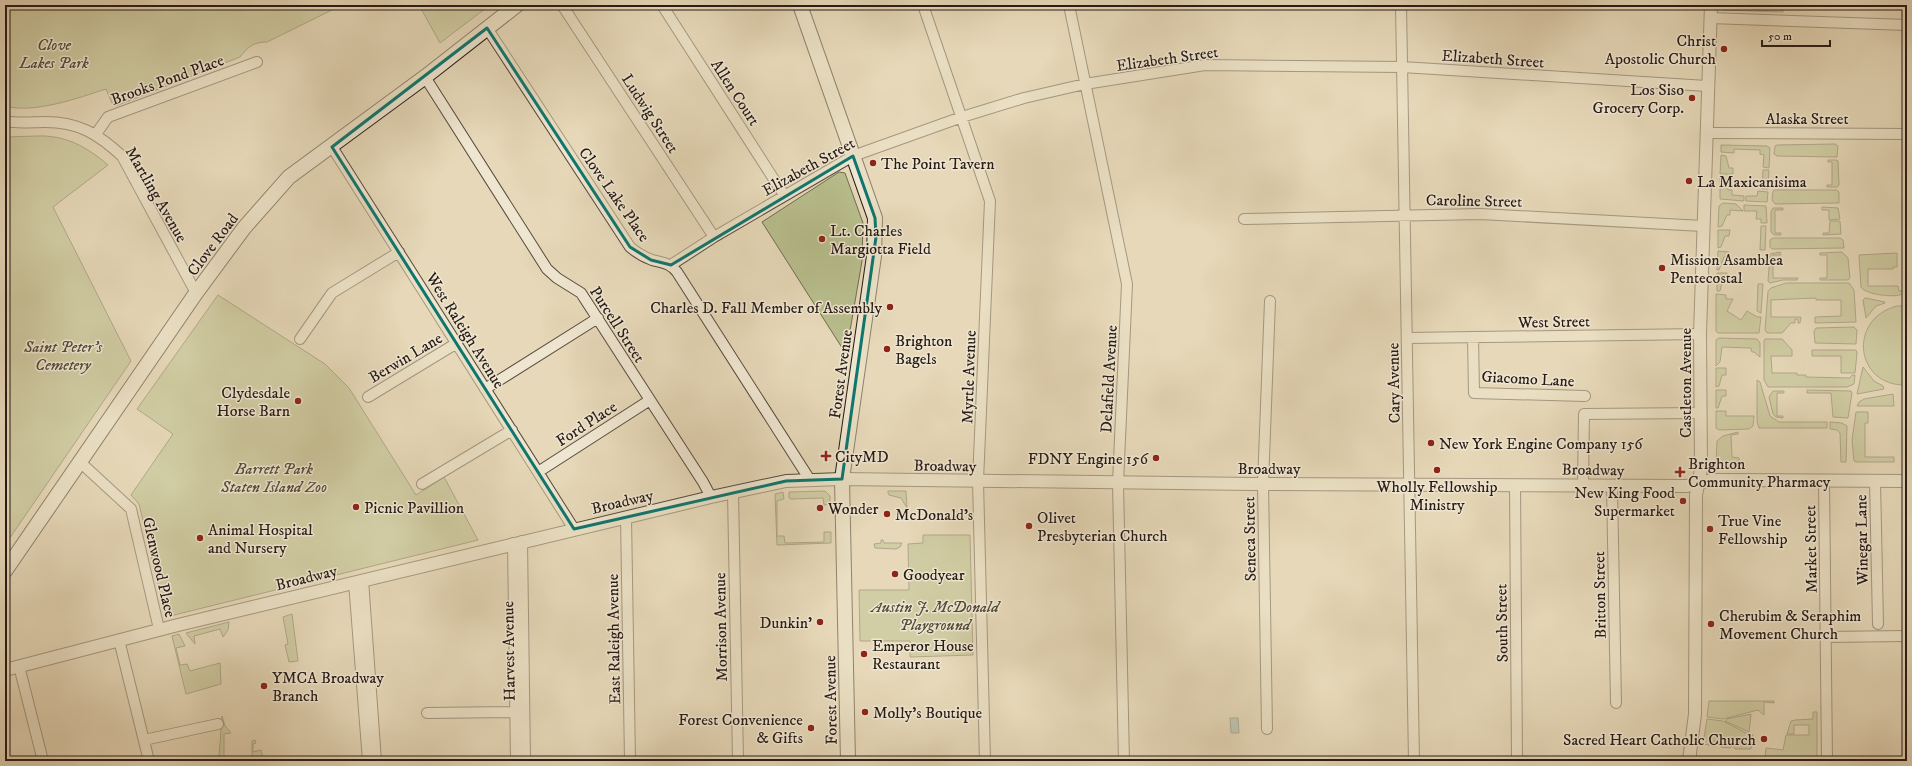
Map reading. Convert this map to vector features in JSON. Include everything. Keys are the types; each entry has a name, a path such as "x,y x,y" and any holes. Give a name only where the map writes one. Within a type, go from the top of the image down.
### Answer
{"main road":[{"name":"Clove Road","path":"5,571 196,293 244,228 289,177 332,147 425,77 517,5"},
{"name":"Forest Avenue","path":"800,5 875,218 876,237 842,480 848,761"}],"street":[{"name":"Ludwig Street","path":"562,5 714,237"},
{"name":"Allen Court","path":"662,5 784,195"},
{"name":"Myrtle Avenue","path":"922,5 990,201 978,481 984,761"},
{"name":"Delafield Avenue","path":"1069,5 1127,284 1118,482 1124,761"},
{"name":"Cary Avenue","path":"1402,5 1414,761"},
{"name":"Castleton Avenue","path":"1689,761 1695,714 1696,495 1701,469 1700,334 1707,86 1711,5"},
{"path":"1710,18 1907,25"},
{"name":"Clove Lake Place","path":"487,28 630,247 637,253 651,260 672,265"},
{"name":"Brooks Pond Place","path":"96,134 108,117 257,62"},
{"name":"Elizabeth Street","path":"672,265 714,237 853,156 962,117 1024,98 1086,84 1205,64 1402,67 1707,86"},
{"name":"Purcell Street","path":"425,77 547,269 556,278 577,289 598,318 703,482 711,497"},
{"name":"Martling Avenue","path":"5,121 70,124 96,134 122,156 196,293"},
{"name":"Alaska Street","path":"1706,132 1907,134"},
{"name":"West Raleigh Avenue","path":"332,147 574,529"},
{"name":"Caroline Street","path":"1244,219 1405,214 1480,214 1703,226"},
{"path":"300,339 332,293 399,252"},
{"path":"672,265 810,480"},
{"name":"Seneca Street","path":"1267,729 1263,484 1270,301"},
{"path":"485,388 598,318"},
{"name":"West Street","path":"1407,338 1700,334"},
{"name":"Giacomo Lane","path":"1473,337 1474,393 1585,396"},
{"name":"Berwin Lane","path":"368,397 457,343"},
{"name":"Ford Place","path":"538,472 650,400"},
{"path":"1584,485 1584,414 1701,413"},
{"path":"422,484 512,430"},
{"name":"Glenwood Place","path":"80,462 131,509 159,629"},
{"name":"Broadway","path":"5,670 159,629 517,542 786,481 842,480 1687,486 1711,480 1907,481"},
{"name":"Market Street","path":"1824,480 1827,761"},
{"name":"Winegar Lane","path":"1875,481 1878,624"},
{"name":"South Street","path":"1515,485 1517,761"},
{"name":"Britton Street","path":"1612,486 1616,703"},
{"name":"Morrison Avenue","path":"733,492 738,761"},
{"name":"East Raleigh Avenue","path":"626,517 630,761"},
{"name":"Harvest Avenue","path":"517,542 520,712 525,761"},
{"path":"359,581 368,761"},
{"path":"359,581 376,761"},
{"path":"1826,637 1907,636"},
{"path":"119,640 149,761"},
{"path":"19,666 43,761"},
{"path":"427,713 520,712"},
{"name":"Harvest Avenue","path":"516,761 520,712"},
{"path":"144,740 218,724"}],"highlighted area":[{"path":"487,28 630,247 651,260 671,265 853,156 875,218 876,237 842,479 786,481 574,529 332,147"}],"green space":[{"name":"Clove Lakes Park","path":"5,5 342,5 267,42 254,44 240,57 118,105 113,105 106,89 82,97 42,107 17,108 5,106"},
{"path":"419,5 490,5 440,43"},
{"path":"1722,5 1783,5 1783,12 1722,10"},
{"name":"Saint Peter’s Cemetery","path":"48,136 76,143 108,165 53,207 131,361 5,545 5,137"},
{"path":"1835,144 1838,146 1837,157 1777,156 1774,154 1775,146 1777,145"},
{"path":"1721,145 1767,146 1770,148 1769,168 1763,167 1764,155 1760,154 1760,150 1734,149 1734,153 1721,152"},
{"path":"1721,155 1726,156 1729,168 1733,168 1733,174 1720,174"},
{"path":"1828,160 1838,161 1839,185 1837,187 1827,187 1827,185 1832,185 1832,162 1828,162"},
{"path":"1763,170 1769,170 1768,189 1762,189"},
{"path":"839,172 845,173 863,223 862,261 846,354 762,222"},
{"path":"1720,178 1726,179 1728,190 1732,190 1732,195 1744,196 1744,201 1720,199"},
{"path":"1837,190 1839,192 1839,203 1775,204 1772,200 1773,191"},
{"path":"1758,191 1768,192 1767,202 1746,201 1746,196 1757,196"},
{"path":"1723,203 1736,204 1743,211 1730,210 1730,215 1727,215 1722,226 1718,227 1719,206"},
{"path":"1744,205 1766,206 1767,223 1761,223 1761,219 1756,219 1757,211 1744,211"},
{"path":"1822,207 1838,208 1840,219 1829,220 1829,210 1822,210"},
{"path":"1773,208 1783,208 1783,210 1775,210 1775,233 1781,233 1781,235 1774,235 1771,232 1771,212"},
{"path":"1830,221 1840,221 1841,234 1823,235 1823,233 1829,233"},
{"path":"1761,226 1766,226 1765,250 1760,250"},
{"path":"1718,230 1730,230 1729,236 1725,236 1721,247 1718,248"},
{"path":"1773,238 1840,238 1843,240 1844,248 1772,249 1770,247 1770,240"},
{"path":"1718,251 1729,252 1728,257 1724,257 1719,270 1717,270"},
{"path":"1780,252 1781,255 1773,255 1773,278 1798,278 1797,280 1783,280 1770,283 1768,281 1770,254"},
{"path":"1842,252 1848,258 1850,278 1848,280 1820,280 1820,278 1827,278 1827,255 1820,255 1820,253"},
{"path":"1897,253 1897,267 1893,267 1893,269 1868,269 1868,286 1898,286 1899,291 1904,291 1902,294 1894,296 1881,295 1864,290 1861,287 1859,255"},
{"path":"1717,273 1727,273 1727,279 1723,279 1720,291 1717,291"},
{"path":"1786,283 1849,283 1854,290 1856,322 1815,323 1815,317 1841,316 1841,300 1816,300 1816,298 1771,300 1771,317 1801,317 1800,323 1798,323 1798,319 1795,319 1795,323 1791,323 1782,333 1767,333 1765,330 1768,291 1771,288"},
{"path":"1758,284 1763,284 1761,313 1757,311"},
{"path":"1716,294 1726,295 1726,299 1733,299 1727,311 1741,320 1747,311 1757,317 1761,317 1759,333 1718,333 1716,331"},
{"name":"Barrett Park Staten Island Zoo","path":"218,295 325,364 349,388 416,495 444,477 478,540 166,617 139,504 131,495 173,434 137,409"},
{"path":"1865,298 1885,303 1876,306 1866,318 1863,300"},
{"path":"1897,306 1907,306 1907,385 1890,383 1876,375 1868,364 1864,351 1864,337 1870,324 1881,313"},
{"path":"1854,327 1857,330 1856,344 1815,343 1814,331 1816,328"},
{"path":"1719,338 1757,339 1760,343 1760,357 1752,352 1751,348 1722,347 1720,362 1716,366 1716,340"},
{"path":"1765,339 1782,339 1792,350 1792,356 1771,356 1772,373 1797,373 1797,375 1806,375 1806,377 1850,378 1852,375 1855,375 1854,384 1847,387 1768,387 1764,380"},
{"path":"1812,350 1856,350 1855,373 1841,373 1841,356 1812,356"},
{"path":"1863,367 1874,381 1883,386 1884,389 1857,394"},
{"path":"1716,368 1726,368 1726,375 1722,375 1719,386 1716,387"},
{"path":"1757,380 1760,382 1770,416 1779,422 1827,422 1827,428 1759,428 1757,422"},
{"path":"1716,390 1726,390 1726,396 1722,396 1718,408 1716,408"},
{"path":"1807,390 1851,391 1852,393 1848,418 1833,417 1831,393 1807,393"},
{"path":"1773,391 1784,391 1784,393 1777,393 1777,416 1783,416 1783,418 1776,417 1773,414 1769,397"},
{"path":"1893,394 1894,406 1857,406 1859,402 1864,399"},
{"path":"1716,411 1726,411 1726,416 1754,416 1753,426 1749,429 1719,430 1716,428"},
{"path":"1856,412 1868,412 1868,423 1865,423 1865,457 1894,457 1894,462 1854,461 1852,440"},
{"path":"1830,422 1842,423 1847,426 1846,462 1841,462 1840,433 1837,430 1830,429"},
{"path":"1738,432 1738,434 1731,435 1732,457 1739,458 1739,463 1716,463 1717,441 1723,436"},
{"path":"825,491 830,496 830,504 824,505 823,498 789,498 789,492"},
{"path":"888,491 906,491 907,508 901,498 889,495 888,493"},
{"path":"783,492 784,499 777,501 777,536 784,536 785,543 824,542 824,532 831,532 831,543 777,545 775,494"},
{"name":"Austin J. McDonald Playground","path":"923,535 970,535 973,655 910,657 910,641 860,641 859,590 909,590 908,544 923,543"},
{"path":"881,540 883,540 884,543 902,543 900,547 896,549 875,548 874,544 881,543"},
{"path":"292,614 298,661 289,662 285,645 288,644 283,617"},
{"path":"229,622 228,630 223,637 220,629 194,636 195,644 186,633"},
{"path":"179,634 185,646 176,648 180,665 187,664 190,671 220,663 221,684 186,694 172,636"},
{"path":"1709,701 1774,701 1774,703 1764,702 1764,715 1758,710 1723,719 1707,717"},
{"path":"1813,712 1817,712 1817,761 1764,761 1762,758 1765,757 1766,748 1783,750 1786,735 1809,735 1809,725 1794,725 1794,734 1787,734 1791,721 1813,719"},
{"path":"1751,714 1749,732 1725,721 1727,719"},
{"path":"222,716 225,726 231,733 224,734 224,761 219,761 219,757"},
{"path":"1707,719 1723,721 1748,734 1747,742 1717,739 1710,745 1703,744"},
{"path":"1751,735 1753,735 1751,749 1735,749 1733,745 1730,748 1721,747 1719,743 1712,746 1717,741 1750,744"},
{"path":"255,740 256,743 253,744 253,752 261,750 264,761 252,761 252,741"}],"water":[{"path":"1230,718 1238,718 1239,733 1231,733"}],"place":[{"name":"Christ Apostolic Church","path":"1724,49"},
{"name":"Los Siso Grocery Corp.","path":"1692,98"},
{"name":"The Point Tavern","path":"873,163"},
{"name":"La Maxicanisima","path":"1689,181"},
{"name":"Lt. Charles Margiotta Field","path":"822,239"},
{"name":"Mission Asamblea Pentecostal","path":"1662,268"},
{"name":"Charles D. Fall Member of Assembly","path":"890,307"},
{"name":"Brighton Bagels","path":"887,349"},
{"name":"Clydesdale Horse Barn","path":"298,401"},
{"name":"New York Engine Company 156","path":"1431,443"},
{"name":"CityMD","path":"826,456"},
{"name":"FDNY Engine 156","path":"1156,458"},
{"name":"Wholly Fellowship Ministry","path":"1437,470"},
{"name":"Brighton Community Pharmacy","path":"1680,472"},
{"name":"New King Food Supermarket","path":"1683,501"},
{"name":"Picnic Pavillion","path":"356,507"},
{"name":"Wonder","path":"820,508"},
{"name":"McDonald's","path":"887,514"},
{"name":"Olivet Presbyterian Church","path":"1029,526"},
{"name":"True Vine Fellowship","path":"1710,529"},
{"name":"Animal Hospital and Nursery","path":"200,538"},
{"name":"Goodyear","path":"895,574"},
{"name":"Dunkin'","path":"820,622"},
{"name":"Cherubim & Seraphim Movement Church","path":"1711,624"},
{"name":"Emperor House Restaurant","path":"864,654"},
{"name":"YMCA Broadway Branch","path":"264,686"},
{"name":"Molly's Boutique","path":"865,712"},
{"name":"Forest Convenience & Gifts","path":"811,728"},
{"name":"Sacred Heart Catholic Church","path":"1764,739"}]}
